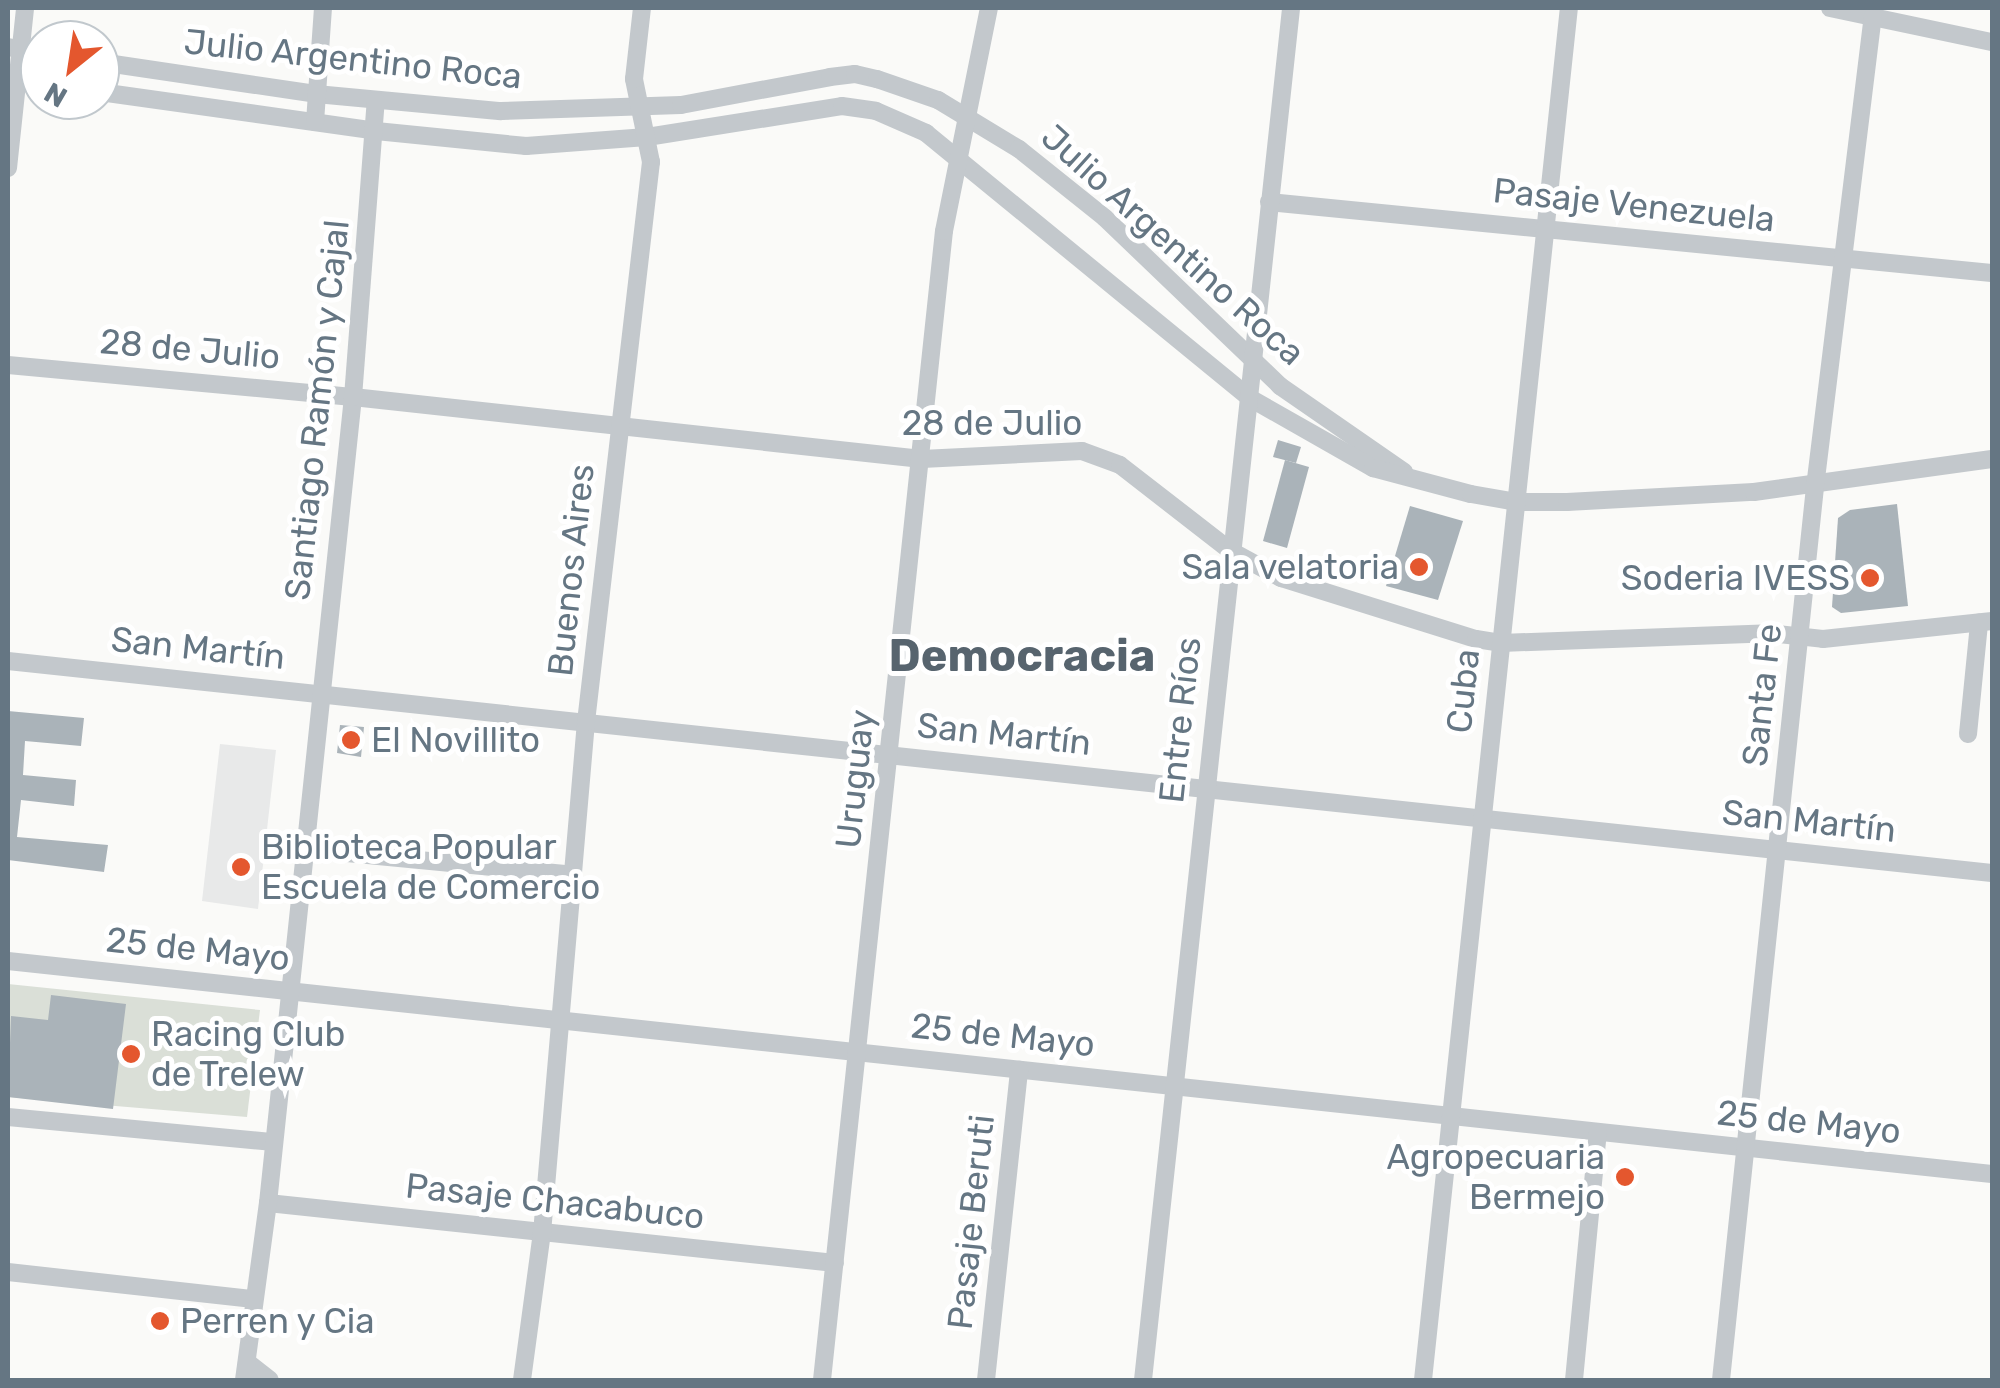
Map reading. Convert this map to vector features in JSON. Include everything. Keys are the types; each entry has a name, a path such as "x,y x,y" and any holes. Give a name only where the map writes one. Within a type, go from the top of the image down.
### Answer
{"street":[{"path":"8,168 14,49 25,8"},
{"path":"314,122 323,8"},
{"name":"Buenos Aires","path":"522,1380 542,1234 586,722 650,162 634,79 642,8"},
{"name":"Uruguay","path":"822,1380 944,231 989,8"},
{"name":"Entre Ríos","path":"1143,1380 1204,788 1292,8"},
{"name":"Cuba","path":"1423,1380 1569,8"},
{"path":"1830,8 1992,42"},
{"name":"Santa Fe","path":"1721,1380 1780,850 1814,487 1873,17"},
{"name":"Julio Argentino Roca","path":"120,65 316,94 501,110 681,106 855,74 914,91 969,116 1105,218 1252,362 1417,481"},
{"name":"Julio Argentino Roca","path":"120,95 526,146 647,137 858,106 902,120 960,160 1248,398 1373,468 1516,502 1814,487 1992,460"},
{"name":"Santiago Ramón y Cajal","path":"246,1371 268,1203 353,397 376,101"},
{"name":"Pasaje Venezuela","path":"1270,202 1992,272"},
{"name":"28 de Julio","path":"8,364 620,425 922,460 1066,449 1120,465 1232,551 1304,588 1501,642 1769,632 1823,640 1986,622"},
{"path":"1968,734 1986,622"},
{"name":"San Martín","path":"8,661 1992,873"},
{"path":"305,849 573,875"},
{"name":"25 de Mayo","path":"8,961 1992,1174"},
{"name":"Pasaje Beruti","path":"986,1380 1020,1070"},
{"path":"8,1116 274,1142"},
{"path":"1574,1380 1598,1132"},
{"name":"Pasaje Chacabuco","path":"268,1203 835,1263"},
{"path":"8,1272 254,1299"},
{"path":"246,1371 270,1380"}],"shaded area":[{"path":"220,744 276,750 258,909 202,901"},
{"name":"Racing Club de Trelew","path":"8,984 260,1010 247,1117 8,1097"}],"building":[{"path":"1278,440 1301,447 1296,463 1273,457"},
{"path":"1285,460 1309,467 1287,548 1263,541"},
{"name":"Soderia IVESS","path":"1897,504 1908,606 1841,613 1832,607 1838,518 1850,510"},
{"name":"Sala velatoria","path":"1410,506 1463,521 1438,600 1386,586"},
{"path":"8,711 84,718 81,746 25,741 23,775 76,780 74,806 21,800 17,837 108,845 104,872 8,860"},
{"name":"El Novillito","path":"340,725 364,727 361,757 337,753"},
{"path":"51,995 126,1004 113,1109 8,1097 11,1016 48,1020"}],"place":[{"name":"Sala velatoria","path":"1419,567"},
{"name":"Soderia IVESS","path":"1870,578"},
{"name":"El Novillito","path":"351,740"},
{"name":"Biblioteca Popular Escuela de Comercio","path":"241,867"},
{"name":"Racing Club de Trelew","path":"131,1054"},
{"name":"Agropecuaria Bermejo","path":"1625,1177"},
{"name":"Perren y Cia","path":"160,1321"}],"district":[{"name":"Democracia","path":"1022,656"}]}
